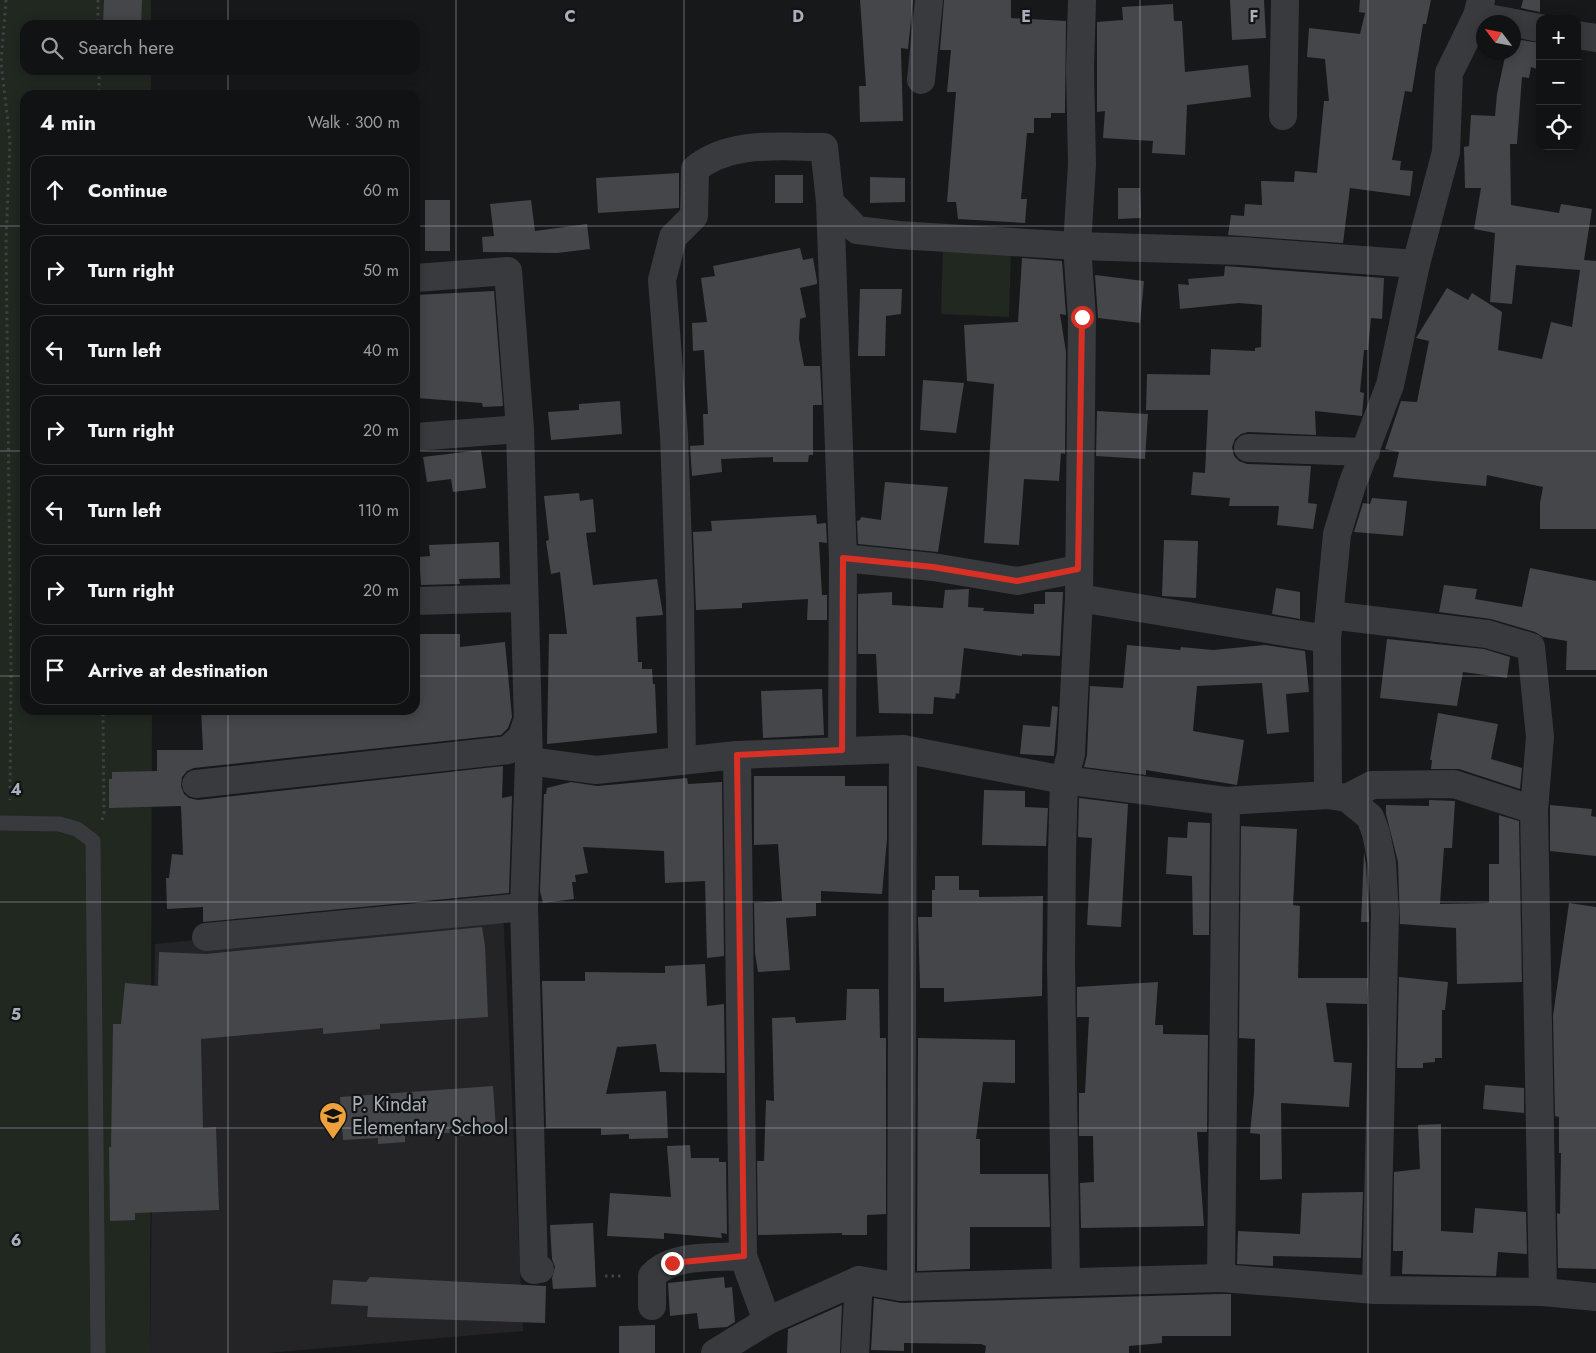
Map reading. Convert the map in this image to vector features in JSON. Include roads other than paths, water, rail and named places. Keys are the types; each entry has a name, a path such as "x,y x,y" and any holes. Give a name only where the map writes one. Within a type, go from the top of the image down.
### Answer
{"street":[{"path":"921,80 929,0"},
{"path":"1066,1282 1061,962 1064,780 1071,754 1079,598 1082,317 1077,246 1082,164 1080,69 1082,0"},
{"path":"1283,116 1285,0"},
{"path":"1338,796 1329,627 1337,534 1352,485 1390,385 1416,264 1446,152 1449,74 1479,8 1494,15"},
{"path":"1521,25 1536,27"},
{"path":"1581,36 1596,38"},
{"path":"682,760 680,601 674,435 662,280 673,237 694,216 695,169 706,160 730,150 824,147 830,202 843,558 842,750"},
{"path":"830,202 857,230 1077,246 1242,251 1416,264"},
{"path":"420,278 508,270 520,429 528,761 524,906 534,1270 540,1269"},
{"path":"420,437 520,429"},
{"path":"1248,448 1366,452"},
{"path":"843,558 933,567 1017,581 1078,569"},
{"path":"420,601 523,598"},
{"path":"1079,598 1329,627 1487,634 1531,647 1540,737 1534,810 1544,1292"},
{"path":"196,784 508,750 522,737 526,724"},
{"path":"528,761 596,770 737,755 903,749 1064,780 1226,802 1338,796 1372,785 1454,784 1534,810"},
{"path":"901,1287 903,749"},
{"path":"737,755 744,1256 767,1321"},
{"path":"1338,796 1370,817 1376,834 1382,863 1384,893 1376,1290"},
{"path":"1221,1278 1226,802"},
{"path":"206,937 524,906"},
{"path":"652,1306 652,1276 660,1267 685,1260 744,1256"},
{"path":"715,1353 767,1321 859,1280 901,1287 1221,1278 1376,1290 1544,1292 1596,1297"},
{"path":"855,1353 859,1280"}],"lane":[{"path":"5,823 59,824 77,829 93,841 98,1353"}],"place":[{"name":"P. Kindat Elementary School","path":"333,1140"}]}
